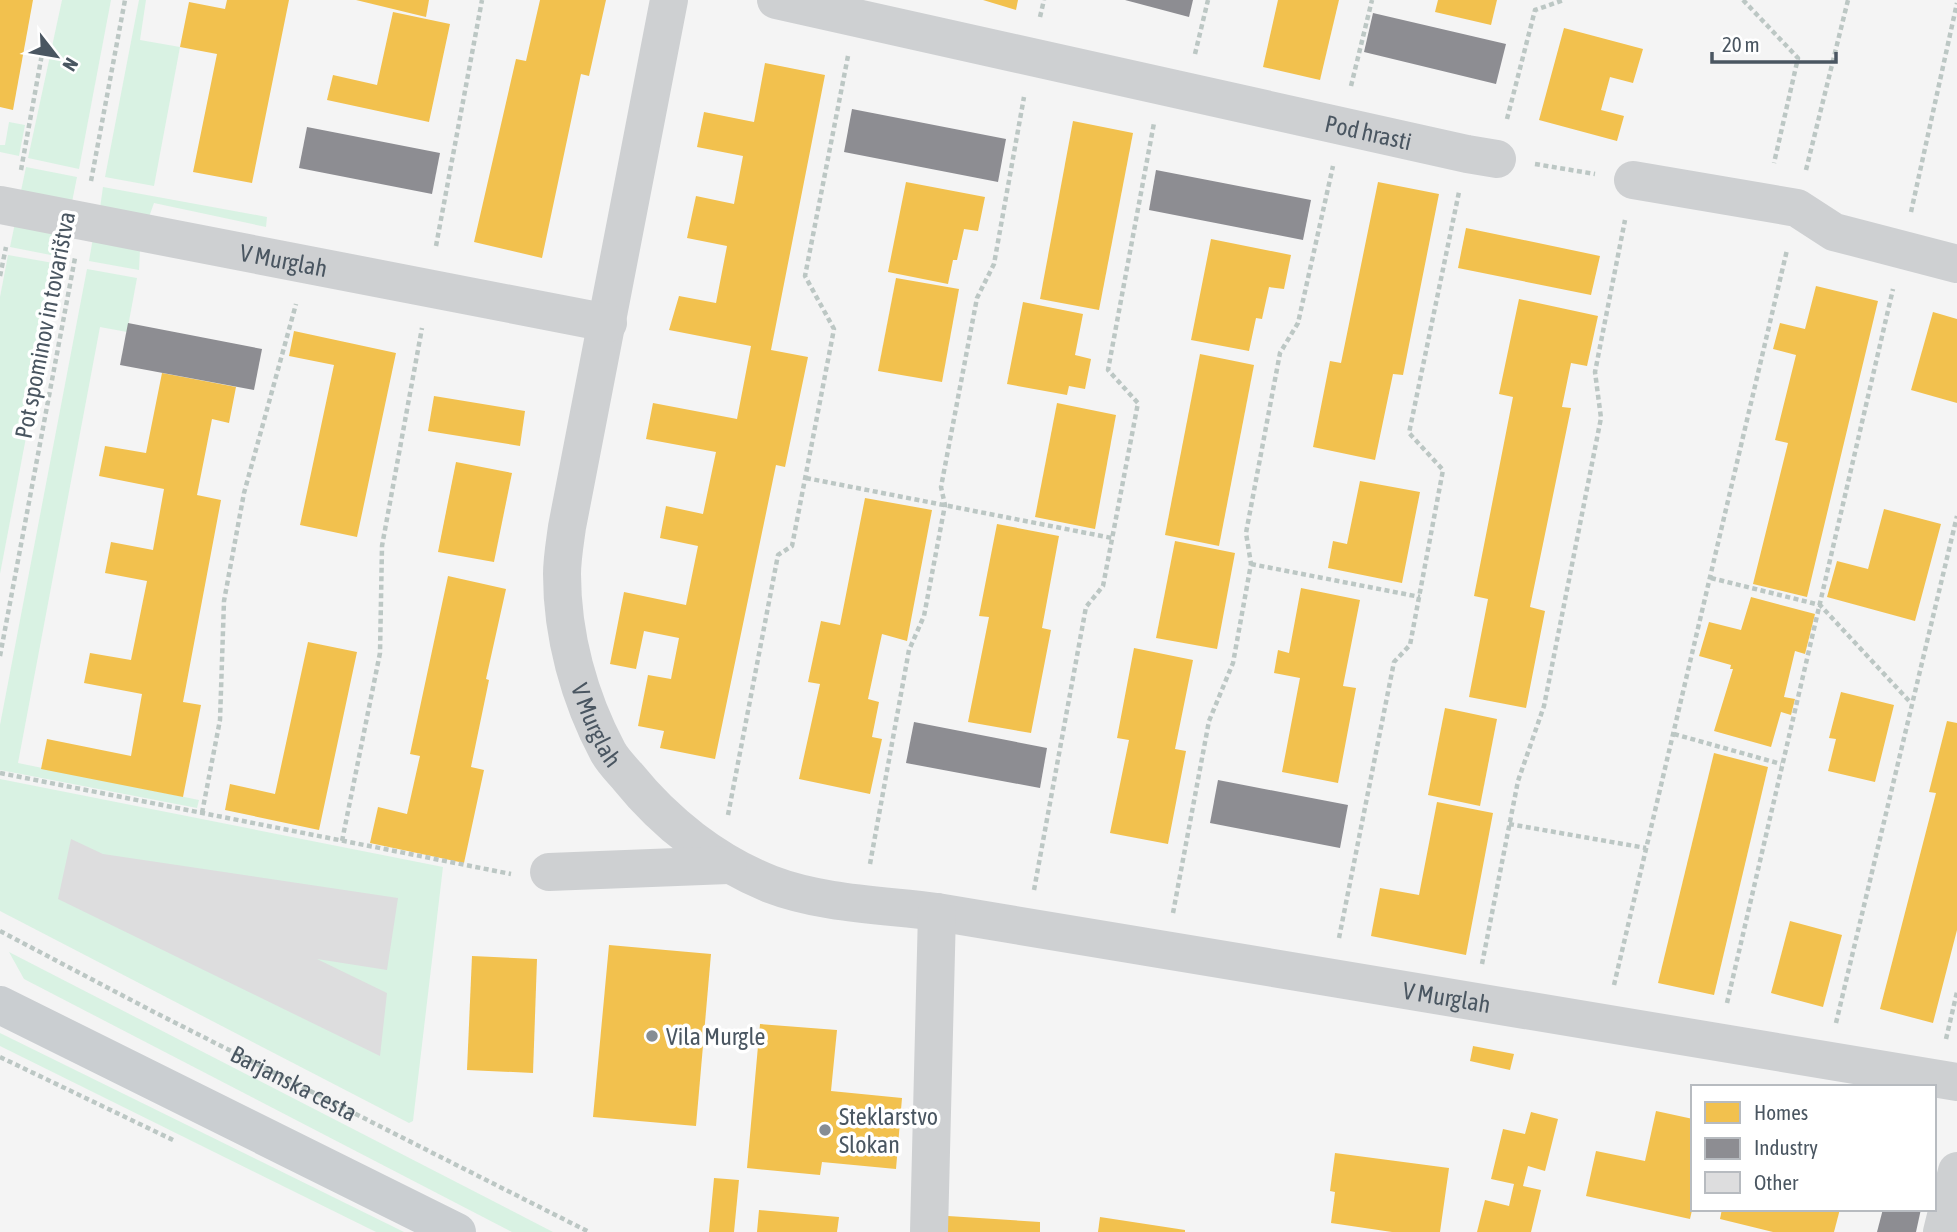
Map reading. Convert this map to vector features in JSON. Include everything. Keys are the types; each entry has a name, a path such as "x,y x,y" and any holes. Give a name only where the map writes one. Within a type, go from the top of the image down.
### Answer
{"main road":[{"path":"0,1005 457,1232"}],"street":[{"name":"V Murglah","path":"669,0 567,527 562,573 567,637 584,700 610,754 645,798 722,860 773,884 821,897 937,912 1026,929 1947,1080"},
{"name":"Pod hrasti","path":"776,0 1482,156"},
{"path":"1633,180 1781,205 1834,232 1957,264"},
{"name":"V Murglah","path":"7,206 608,323"},
{"path":"549,872 722,860"},
{"path":"929,1232 937,912"},
{"path":"1942,1232 1957,1171"}],"path":[{"name":"Pot spominov in tovarištva","path":"0,656 125,0"},
{"path":"436,246 482,0"},
{"path":"1026,929 1086,607 1104,586 1138,403 1108,370 1174,88 1208,0"},
{"path":"1166,951 1209,722 1233,663 1251,564 1246,533 1280,353 1298,323 1372,0"},
{"path":"1331,979 1394,662 1410,645 1443,470 1409,433 1482,156 1537,0"},
{"path":"1535,10 1564,0"},
{"path":"1607,1023 1711,578 1781,205 1798,58 1743,0"},
{"path":"1781,205 1848,0"},
{"path":"1718,1041 1957,4"},
{"path":"722,860 778,555 792,546 834,329 805,276 855,18"},
{"path":"0,276 7,206 44,43"},
{"path":"862,902 909,650 925,616 945,505 941,486 977,299 995,264 1031,57"},
{"path":"1475,1003 1518,781 1544,706 1601,418 1595,372 1633,180 1482,156"},
{"path":"202,813 219,720 224,601 244,493 296,304"},
{"path":"342,841 380,653 382,546 422,328"},
{"path":"806,478 1112,538"},
{"path":"1827,1060 1957,516"},
{"path":"1251,564 1420,597"},
{"path":"1711,578 1820,605 1912,704"},
{"path":"1674,734 1781,764"},
{"path":"0,773 521,875 549,872"},
{"path":"1509,824 1646,848"},
{"name":"Barjanska cesta","path":"0,930 152,1012 589,1232"},
{"path":"1947,1080 1957,992"},
{"path":"0,1058 176,1142"}],"green space":[{"path":"62,0 111,0 79,169 28,158"},
{"path":"139,0 146,0 140,40 180,47 154,186 105,177"},
{"path":"9,122 25,125 19,156 0,152 0,145 5,145"},
{"path":"26,167 77,177 72,202 21,191"},
{"path":"103,187 267,217 266,227 154,203 149,217 100,208"},
{"path":"15,223 66,233 61,257 10,247"},
{"path":"93,238 140,250 139,270 89,261"},
{"path":"8,255 59,264 0,574 0,297"},
{"path":"87,269 137,278 127,332 100,327 18,763 199,800 197,808 0,770 0,725"},
{"path":"0,779 443,867 413,1121 409,1123 0,911"},
{"path":"9,952 553,1232 512,1232 24,979"},
{"path":"0,1033 404,1232 376,1232 0,1046"}],"building: Homes":[{"path":"0,0 33,0 13,110 0,107"},
{"path":"227,0 289,0 252,183 193,172 217,54 180,47 189,2 225,9"},
{"path":"356,0 429,0 426,17"},
{"path":"540,0 606,0 589,76 581,74 542,258 474,242 516,59 526,61"},
{"path":"983,0 1018,0 1016,10"},
{"path":"1278,0 1339,0 1320,80 1263,67"},
{"path":"1438,0 1497,0 1491,25 1435,12"},
{"path":"393,12 450,24 429,122 327,100 333,75 377,85"},
{"path":"1564,28 1643,49 1633,83 1610,77 1601,110 1624,116 1617,141 1539,120"},
{"path":"765,63 825,75 771,350 808,357 785,467 776,465 715,759 660,748 664,731 638,726 648,675 671,679 679,638 644,631 636,669 610,664 624,592 686,605 698,546 660,538 666,506 703,514 716,452 646,439 653,403 737,419 751,346 669,330 679,296 716,303 727,246 687,238 696,196 734,204 743,156 697,147 704,112 754,122"},
{"path":"1073,121 1133,133 1099,310 1040,299"},
{"path":"906,182 985,197 978,231 964,229 948,284 888,272"},
{"path":"1378,182 1439,194 1403,375 1393,374 1375,460 1313,447 1330,361 1341,363"},
{"path":"1466,228 1600,256 1591,295 1458,268"},
{"path":"1211,239 1291,255 1284,289 1269,287 1262,319 1256,318 1249,351 1191,340"},
{"path":"896,278 959,289 942,382 878,371"},
{"path":"1816,286 1878,301 1807,597 1753,584 1788,443 1775,440 1796,355 1773,349 1780,323 1805,329"},
{"path":"1519,299 1598,316 1587,366 1571,363 1562,407 1571,408 1530,607 1545,611 1526,708 1469,697 1488,599 1474,596 1513,397 1499,394"},
{"path":"1023,302 1083,314 1075,355 1091,359 1085,389 1069,386 1067,395 1007,384"},
{"path":"1933,312 1957,319 1957,403 1911,390"},
{"path":"294,331 396,353 357,537 300,525 334,365 289,356"},
{"path":"1200,354 1254,365 1219,546 1165,535"},
{"path":"162,373 236,387 229,423 212,419 197,495 221,500 183,702 201,705 183,797 41,769 47,739 131,756 142,694 84,683 90,653 131,660 147,581 105,573 111,542 153,550 164,489 99,476 105,446 146,453"},
{"path":"434,396 525,411 520,446 428,431"},
{"path":"1057,403 1116,415 1095,529 1035,517"},
{"path":"456,462 512,473 494,562 438,552"},
{"path":"1360,481 1420,492 1402,583 1328,568 1333,541 1347,544"},
{"path":"865,498 932,510 907,641 882,634 868,699 879,702 872,737 882,739 870,794 799,779 820,684 808,682 821,621 840,625"},
{"path":"1884,509 1941,524 1915,621 1827,597 1837,561 1868,569"},
{"path":"997,524 1059,536 1042,628 1051,630 1031,733 968,722 989,617 979,616"},
{"path":"1175,541 1235,553 1217,649 1156,638"},
{"path":"448,576 506,589 486,679 489,680 471,767 484,770 464,863 370,843 378,807 407,814 420,756 410,754"},
{"path":"1301,588 1360,600 1343,686 1356,688 1338,783 1282,772 1300,678 1274,673 1278,650 1289,653"},
{"path":"1751,597 1815,614 1805,654 1795,651 1784,697 1795,699 1791,715 1781,712 1771,747 1714,731 1733,669 1730,669 1731,665 1699,656 1709,622 1741,630"},
{"path":"308,642 357,652 319,830 225,810 230,784 275,794"},
{"path":"1134,648 1193,660 1175,749 1186,751 1168,844 1110,833 1129,740 1117,738"},
{"path":"1841,692 1894,705 1875,782 1828,771 1836,739 1829,738"},
{"path":"1445,708 1497,719 1480,806 1428,795"},
{"path":"1947,721 1957,723 1957,930 1933,1023 1880,1009 1936,793 1929,792"},
{"path":"1714,753 1768,767 1714,995 1658,983"},
{"path":"1437,802 1493,813 1466,955 1371,936 1380,888 1419,895"},
{"path":"1790,921 1842,935 1823,1007 1771,993"},
{"name":"Vila Murgle","path":"609,945 711,954 696,1126 593,1117"},
{"path":"472,956 537,959 533,1073 467,1070"},
{"name":"Steklarstvo Slokan","path":"760,1024 837,1030 831,1091 902,1098 896,1169 822,1162 820,1175 747,1168"},
{"path":"1473,1046 1514,1054 1510,1070 1470,1061"},
{"path":"1656,1111 1691,1119 1690,1219 1586,1196 1596,1151 1645,1161"},
{"path":"1531,1112 1558,1119 1545,1171 1528,1166 1523,1186 1541,1190 1531,1232 1477,1232 1485,1200 1509,1206 1514,1184 1491,1179 1503,1129 1525,1134"},
{"path":"1335,1153 1449,1168 1440,1232 1392,1232 1331,1223 1335,1192 1330,1191"},
{"path":"714,1178 739,1180 734,1232 709,1232"},
{"path":"759,1210 839,1217 837,1232 757,1232"},
{"path":"1722,1211 1839,1211 1834,1232 1773,1232 1720,1219"},
{"path":"948,1216 1040,1222 1040,1232 947,1232"},
{"path":"1100,1217 1185,1230 1185,1232 1098,1232"}],"building: Industry":[{"path":"1125,0 1193,0 1189,17"},
{"path":"1373,13 1506,44 1496,84 1364,52"},
{"path":"852,109 1006,139 998,182 844,152"},
{"path":"307,127 440,153 432,194 299,168"},
{"path":"1156,170 1311,200 1303,240 1149,210"},
{"path":"128,323 262,349 254,390 120,365"},
{"path":"914,722 1047,748 1040,788 906,763"},
{"path":"1218,780 1348,805 1340,848 1210,823"},
{"path":"1882,1211 1921,1211 1916,1232 1877,1232"}],"building: Other":[{"path":"71,839 103,854 398,898 387,970 317,959 387,993 380,1056 58,899"}],"place":[{"name":"Vila Murgle","path":"652,1036"},
{"name":"Steklarstvo Slokan","path":"825,1130"}]}
